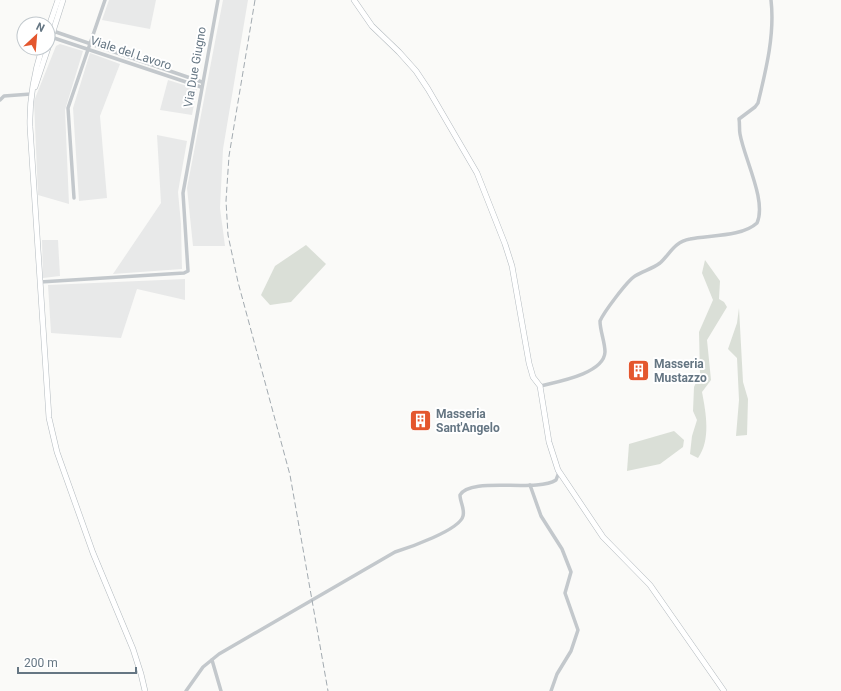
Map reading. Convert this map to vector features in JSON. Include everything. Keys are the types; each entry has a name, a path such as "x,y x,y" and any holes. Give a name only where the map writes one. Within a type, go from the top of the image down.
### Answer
{"main road":[{"path":"52,16 58,0"},
{"path":"56,25 63,0"},
{"path":"354,0 372,26 416,71 477,173 505,244 523,324 532,377 540,386 549,442 554,462 559,472 603,538 650,585 724,691"},
{"path":"39,56 29,104 47,404 51,432 93,554 133,649 145,691"},
{"path":"29,104 45,56"}],"street":[{"path":"54,16 58,0"},
{"path":"74,198 68,108 105,0"},
{"name":"Via Due Giugno","path":"40,282 184,273 188,271 183,193 218,0"},
{"path":"540,386 586,373 598,364 604,353 600,332 600,318 635,276 650,270 677,244 688,239 737,232 758,223 760,216 758,199 740,134 739,119 758,103 770,46 773,18 772,0"},
{"path":"56,34 90,43 202,82"},
{"name":"Viale del Lavoro","path":"56,35 88,49 202,87"},
{"path":"43,61 45,56"},
{"path":"0,100 2,95 31,94"},
{"path":"186,691 203,667 212,660 395,552 415,546 459,523 464,514 460,494 464,490 479,486 530,485 553,482 559,472"},
{"path":"530,485 542,516 562,550 571,572 565,593 578,630 572,651 557,674 551,691"},
{"path":"212,660 221,691"}],"shaded area":[{"path":"109,0 156,0 150,29 102,20"},
{"path":"223,0 248,0 223,149 220,208 225,246 193,246 187,188"},
{"path":"60,44 83,51 65,110 69,204 38,195 34,101 52,56 56,56 56,46"},
{"path":"90,53 120,64 100,116 107,198 79,201 73,108"},
{"path":"168,80 197,89 192,115 160,110"},
{"path":"157,135 187,141 178,192 181,224 182,269 113,274 161,203"},
{"path":"42,240 58,240 60,276 43,278"},
{"path":"306,245 326,264 291,302 270,305 261,295 275,266"},
{"path":"705,260 720,281 719,299 724,302 727,307 707,340 711,380 702,392 706,417 706,435 705,443 698,458 690,454 692,436 697,420 693,411 694,387 700,374 699,332 713,300 702,273"},
{"path":"185,279 185,300 137,289 121,338 51,333 48,285"},
{"path":"739,308 743,382 748,399 747,435 736,436 739,400 737,358 728,349 737,323"},
{"path":"674,431 684,440 683,447 660,464 627,471 629,444"}],"railway":[{"path":"255,0 229,156 226,201 228,235 238,282 290,475 328,691"}],"place":[{"name":"Masseria Mustazzo","path":"638,371"},
{"name":"Masseria Sant'Angelo","path":"420,421"}]}
